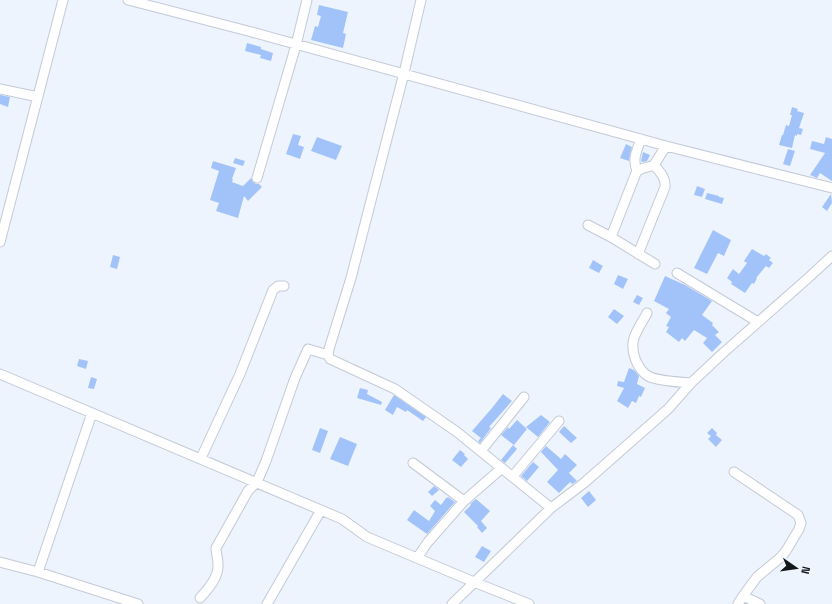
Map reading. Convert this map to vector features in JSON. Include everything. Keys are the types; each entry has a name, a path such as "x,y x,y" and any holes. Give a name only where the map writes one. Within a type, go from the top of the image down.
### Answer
{"street":[{"path":"0,242 4,210 38,97 63,0"},
{"path":"128,0 404,73 666,146 832,188"},
{"path":"257,178 296,45 306,0"},
{"path":"328,355 351,278 404,73 421,0"},
{"path":"0,89 38,97"},
{"path":"611,237 637,171 635,165 635,155 641,139"},
{"path":"637,171 654,165 666,146"},
{"path":"638,254 666,183 654,165"},
{"path":"588,226 611,237 655,264"},
{"path":"452,604 552,508 584,483 668,409 722,354 832,256"},
{"path":"677,273 758,322"},
{"path":"201,458 240,374 273,290 278,286 284,286"},
{"path":"647,313 634,338 634,354 637,364 649,377 691,384"},
{"path":"200,598 208,590 215,579 219,566 216,548 248,491 257,482 266,461 295,378 308,349 328,355 330,359 394,389 457,432 552,508"},
{"path":"0,374 342,519 367,538 529,604"},
{"path":"481,451 524,397"},
{"path":"38,572 92,413"},
{"path":"513,476 559,421"},
{"path":"413,464 464,501"},
{"path":"417,558 428,542 464,501 502,468"},
{"path":"734,472 798,515 801,523 786,551 757,577 740,600 760,604"},
{"path":"267,604 321,510"},
{"path":"0,562 38,572 138,604"}],"building":[{"path":"319,5 348,12 343,33 346,34 343,48 311,40 315,26 318,27 321,16 317,15"},
{"path":"247,43 261,47 261,49 273,53 271,61 260,58 261,55 245,51"},
{"path":"0,95 10,97 8,107 0,104"},
{"path":"792,107 798,109 797,111 804,113 799,128 803,129 801,135 795,135 792,148 779,145 786,125 789,126 792,115 790,115"},
{"path":"293,134 301,136 298,145 304,147 300,159 286,154"},
{"path":"317,137 342,146 336,160 311,151"},
{"path":"826,137 832,139 832,181 820,173 817,178 810,175 825,153 810,149 812,141 824,144"},
{"path":"626,144 632,147 629,161 620,158"},
{"path":"788,149 795,151 790,166 783,164"},
{"path":"643,152 650,155 647,161 643,162 641,161"},
{"path":"235,158 245,161 243,166 233,163"},
{"path":"213,161 236,168 232,182 243,186 251,178 253,182 262,187 248,201 244,196 238,218 216,211 219,203 210,200 219,171 211,168"},
{"path":"697,186 705,189 702,197 694,195"},
{"path":"707,193 724,198 722,204 705,199"},
{"path":"831,194 832,203 827,211 822,207"},
{"path":"713,230 731,240 724,256 718,253 707,274 694,268"},
{"path":"752,249 764,256 766,254 771,258 769,260 773,263 769,268 766,266 756,278 754,284 752,283 745,293 731,284 732,282 727,278 733,269 739,274 747,263 744,261"},
{"path":"113,255 120,257 117,269 110,267"},
{"path":"593,260 603,266 599,273 589,268"},
{"path":"618,275 628,279 623,289 614,284"},
{"path":"665,276 685,285 712,301 702,315 713,323 712,325 719,332 715,335 722,342 712,352 703,343 707,338 694,330 685,341 682,338 679,342 666,332 669,327 666,326 671,317 666,313 669,309 654,301"},
{"path":"637,295 643,298 639,305 633,302"},
{"path":"614,309 624,316 617,324 608,317"},
{"path":"79,359 88,361 86,369 77,366"},
{"path":"629,368 634,370 639,376 637,384 645,388 641,397 639,396 636,403 632,401 628,408 617,401 624,388 617,386 618,381 624,382"},
{"path":"91,377 97,379 94,389 88,388"},
{"path":"360,388 368,390 367,394 382,402 381,405 357,398"},
{"path":"503,394 512,401 489,427 491,428 480,443 478,441 481,438 472,431"},
{"path":"394,395 426,417 423,421 407,410 406,412 397,407 393,415 385,410"},
{"path":"541,415 550,422 538,437 526,427"},
{"path":"517,420 527,429 514,445 501,435"},
{"path":"564,426 577,438 571,443 559,432"},
{"path":"320,428 328,431 320,453 312,450"},
{"path":"712,428 717,433 716,435 722,440 716,447 708,439 711,436 707,433"},
{"path":"340,437 357,444 348,466 330,459"},
{"path":"513,445 517,449 505,463 501,460"},
{"path":"546,446 561,459 565,454 577,465 569,473 577,481 572,484 570,482 559,493 547,482 558,470 541,452"},
{"path":"460,450 468,459 461,467 452,460"},
{"path":"533,462 539,467 527,481 521,476"},
{"path":"434,486 439,490 432,496 428,492"},
{"path":"589,491 596,500 588,507 581,498"},
{"path":"448,497 455,502 427,534 407,520 414,510 429,521 435,511 430,506 435,500 441,505"},
{"path":"476,499 490,511 481,521 487,528 482,533 477,527 478,526 464,512"},
{"path":"482,546 491,551 484,562 475,557"}]}
